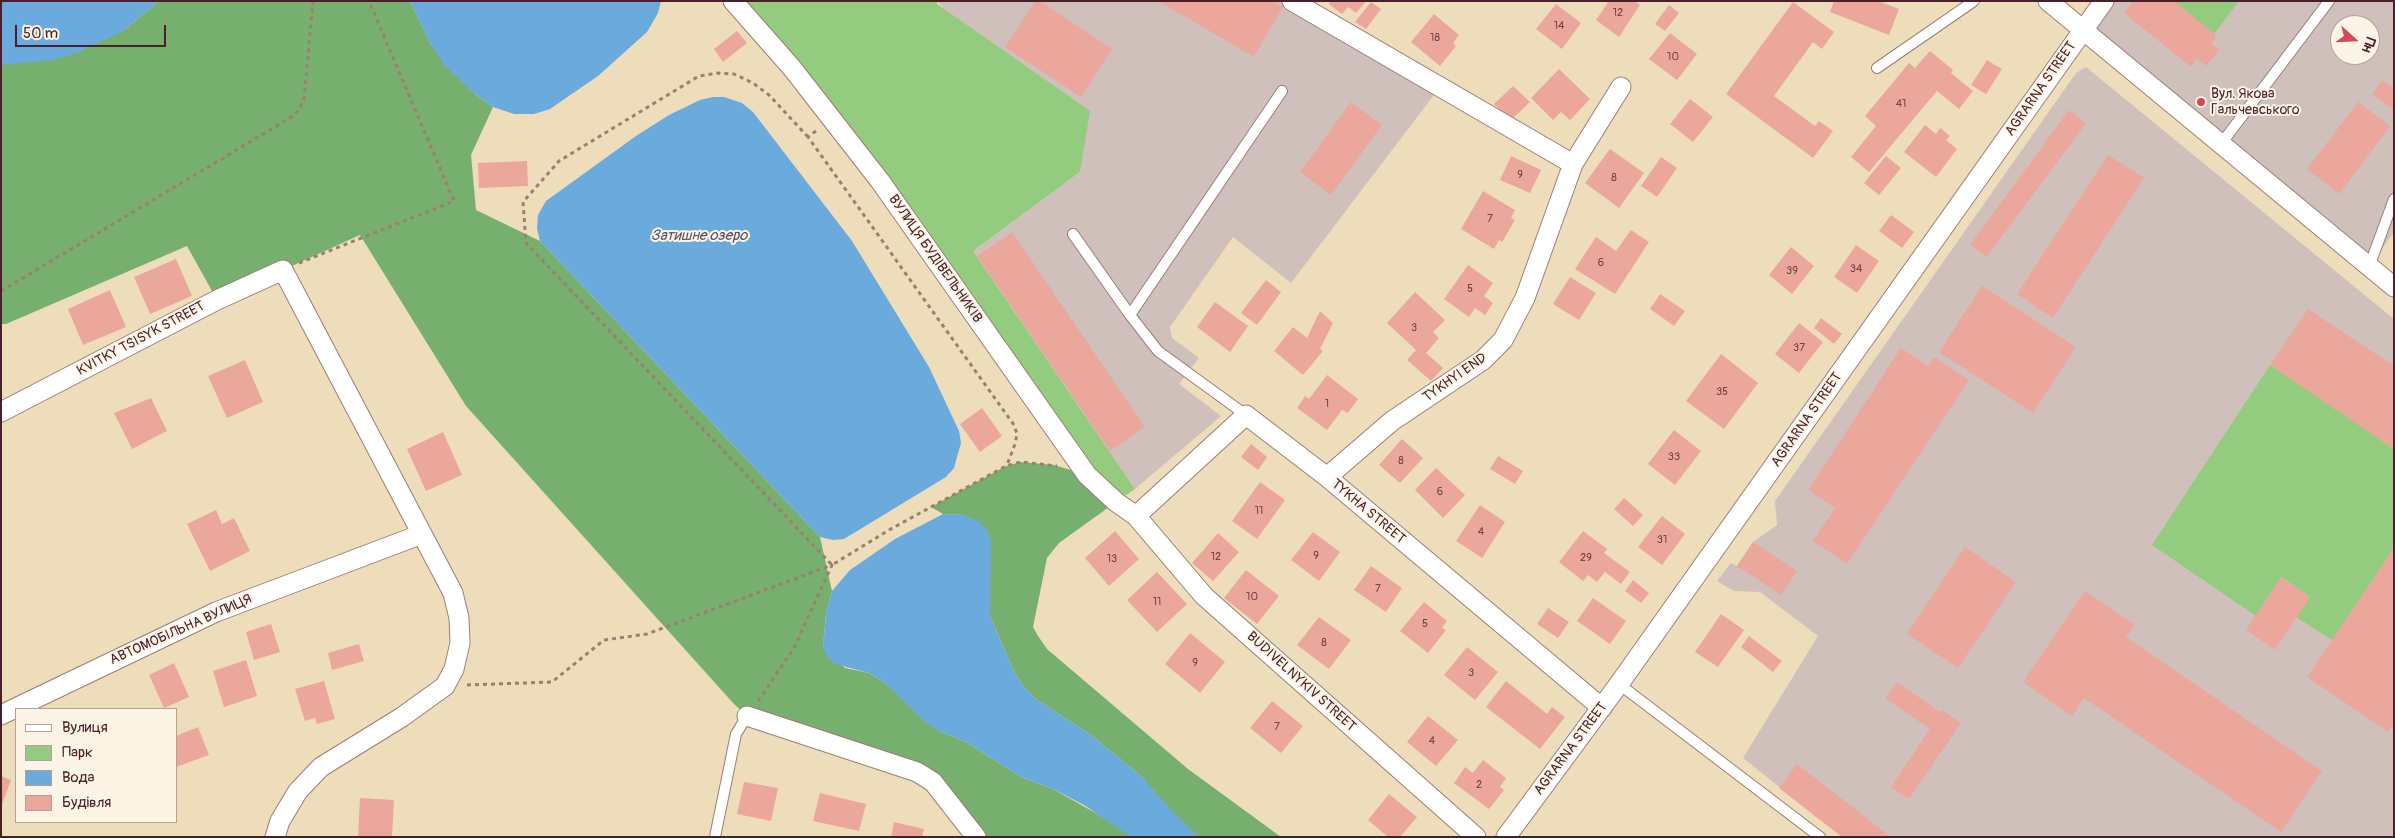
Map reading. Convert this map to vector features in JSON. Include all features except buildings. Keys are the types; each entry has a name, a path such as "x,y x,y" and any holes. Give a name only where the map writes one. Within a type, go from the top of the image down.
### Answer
{"street":[{"name":"ВУЛИЦЯ БУДІВЕЛЬНИКІВ","path":"733,1 833,119 880,181 1086,475 1116,502 1136,516"},
{"path":"1292,1 1572,164"},
{"path":"2048,1 2394,288"},
{"name":"AGRARNA STREET","path":"1506,837 1602,708 2104,1"},
{"name":"TYKHYI END","path":"1327,477 1392,421 1483,360 1503,340 1525,298 1572,164 1621,87"},
{"name":"KVITKY TSISYK STREET","path":"1,412 217,300 282,270"},
{"path":"275,837 280,821 298,791 321,767 402,717 445,686 454,669 458,652 459,618 453,593 282,270"},
{"path":"1136,516 1246,415"},
{"name":"TYKHA STREET","path":"1246,415 1327,477 1602,708"},
{"name":"BUDIVELNYKIV STREET","path":"1136,516 1204,596 1476,837"},
{"name":"АВТОМОБІЛЬНА ВУЛИЦЯ","path":"16,708 216,612 422,534"},
{"name":"АВТОМОБІЛЬНА ВУЛИЦЯ","path":"1,715 15,708"},
{"path":"747,716 917,772 932,782 976,837"}],"lane":[{"path":"1877,68 1974,1"},
{"path":"2221,144 2329,1"},
{"path":"1130,315 1282,91"},
{"path":"2368,267 2394,199"},
{"path":"1073,234 1158,351 1246,415"},
{"path":"1619,684 1820,837"},
{"path":"715,837 736,734 747,716"}],"path":[{"path":"1,291 295,114 304,100 313,1"},
{"path":"282,270 454,200 369,1"},
{"path":"832,565 526,243 523,202 559,161 699,76 718,73 734,74 753,83 769,96 808,137 1014,425 1017,434 1006,466"},
{"path":"808,137 833,119"},
{"path":"445,686 552,682 604,640 647,634 832,565 889,530 1006,466 1021,462 1035,462 1054,465 1086,475"},
{"path":"747,716 794,648 832,565"}],"shaded area":[{"path":"937,1 1292,1 1440,87 1291,283 1233,237 1170,327 1172,338 1199,358 1179,384 1221,416 1135,489 973,251 1080,172"},
{"path":"2104,1 2394,1 2394,232 2369,267 2084,29"},
{"path":"2086,67 2394,319 2394,837 1842,837 1743,758 1818,636 1760,592 1734,591 1717,581 1731,563 1737,566 1753,542 1777,525 1775,501 2076,73"}],"green space":[{"path":"159,1 410,1 431,45 475,94 493,107 471,155 476,210 540,241 820,537 832,591 826,613 823,648 845,668 869,673 884,682 939,731 966,742 1021,777 1053,789 1138,837 976,837 933,782 747,716 734,704 466,406 360,235 217,300 187,246 6,324 1,324 1,65 123,31"},
{"path":"735,1 937,1 937,4 1090,111 1080,172 973,251 1135,489 1116,502 880,181"},
{"path":"2174,1 2239,1 2214,34"},
{"path":"2270,365 2394,449 2394,548 2332,640 2296,617 2310,597 2282,577 2256,616 2152,545"},
{"path":"1021,462 1054,465 1087,475 1116,502 1059,543 1047,558 1033,627 1047,649 1188,769 1281,837 1191,837 1142,777 1091,735 1037,700 1023,686 1013,669 990,616 988,597 964,515 943,514 931,507 1006,466"}],"water":[{"path":"1,1 159,1 123,31 80,52 53,60 1,65"},
{"path":"410,1 661,1 658,13 647,32 598,76 550,109 534,114 514,114 493,107 475,94 446,67 431,45"},
{"name":"Затишне озеро","path":"724,97 742,103 753,112 852,241 929,367 959,431 961,443 954,468 946,477 844,539 833,540 820,537 540,241 537,228 538,215 546,201 636,136 669,115 700,100"},
{"path":"943,514 964,515 978,521 987,530 991,541 990,616 1013,669 1023,686 1037,700 1091,735 1142,777 1173,812 1199,837 1131,837 1084,805 1053,789 1021,777 966,742 939,731 924,721 884,682 869,673 835,664 827,656 823,648 826,613 832,591 850,570 895,539"}],"place":[{"name":"Вул. Якова Гальчевського","path":"2201,102"}]}
